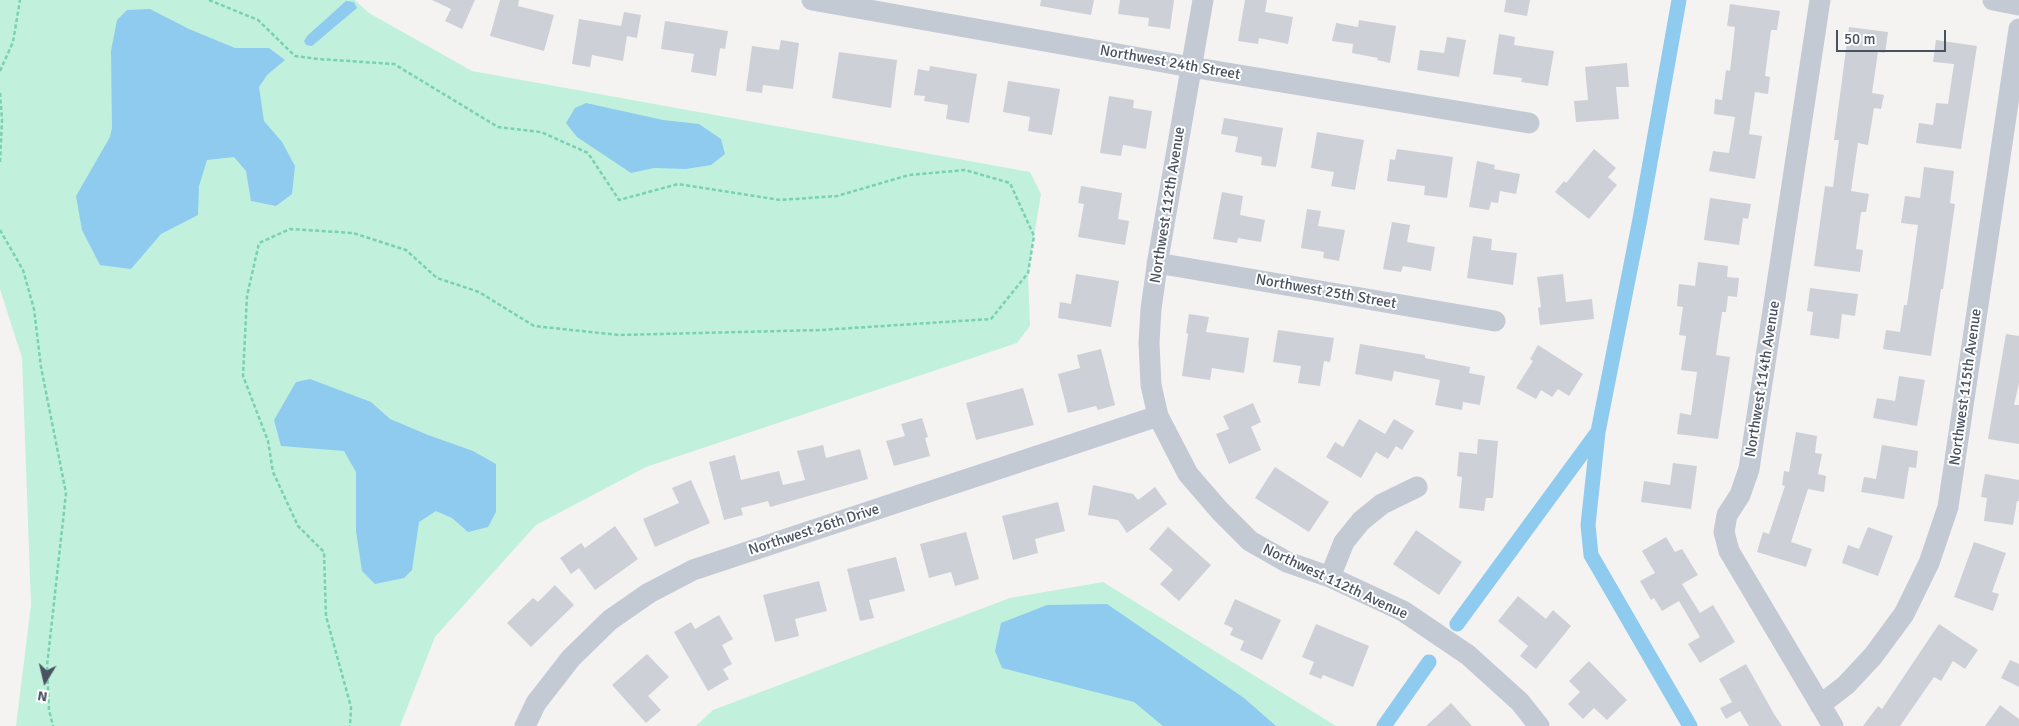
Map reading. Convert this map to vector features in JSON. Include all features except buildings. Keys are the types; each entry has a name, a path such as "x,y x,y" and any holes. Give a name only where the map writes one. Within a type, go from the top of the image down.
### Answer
{"street":[{"name":"Northwest 24th Street","path":"812,0 1191,67 1529,123"},
{"name":"Northwest 112th Avenue","path":"1203,0 1157,263 1151,309 1149,343 1151,385 1158,416 1188,474 1220,512 1250,541 1287,562 1330,577 1403,611 1468,655 1520,702 1539,726"},
{"name":"Northwest 114th Avenue","path":"1820,0 1749,469 1740,494 1727,515 1724,532 1729,551 1833,726"},
{"path":"1993,0 2019,5"},
{"name":"Northwest 115th Avenue","path":"1820,704 1846,685 1873,656 1904,614 1929,563 1948,507 2019,29"},
{"name":"Northwest 25th Street","path":"1157,263 1495,321"},
{"name":"Northwest 26th Drive","path":"525,726 536,703 571,658 610,620 649,593 693,570 1158,416"},
{"path":"1330,577 1344,542 1361,521 1382,504 1418,487"}],"path":[{"path":"0,71 14,42 20,0"},
{"path":"209,0 258,20 295,56 318,60 394,64 498,127 541,132 588,154 619,200 678,184 780,200 837,196 909,175 965,170 1010,183 1034,236 1028,273 992,319 821,330 619,335 534,326 479,292 437,278 406,250 353,233 290,229 259,243 246,296 243,376 268,441 273,472 298,526 324,552 326,616 351,707 350,726"},
{"path":"0,93 2,120 0,162"},
{"path":"0,230 23,270 34,309 41,367 66,493 47,666 49,710 52,726"}],"green space":[{"path":"0,0 355,0 369,13 472,71 1030,172 1041,194 1028,273 1030,326 1017,343 646,467 536,525 435,637 400,726 16,726 31,605 22,358 0,289"},
{"path":"1103,582 1336,726 696,726 713,710 1010,598"}],"water":[{"path":"346,1 354,2 357,8 312,46 306,45 304,41 307,36"},
{"path":"150,9 189,29 235,48 269,48 285,60 267,75 259,87 264,121 282,142 295,166 292,194 276,206 251,201 246,171 234,157 207,160 199,186 198,215 161,234 131,269 100,265 82,230 76,196 110,137 112,128 111,51 117,20 127,10"},
{"path":"586,103 663,120 699,124 721,139 725,154 711,165 686,169 654,168 631,173 577,137 566,123 575,108"},
{"path":"310,379 371,402 390,419 473,451 496,464 496,512 488,527 468,532 452,518 436,511 419,522 412,570 404,578 375,584 362,571 356,531 356,472 344,451 281,446 274,420 296,382"},
{"path":"1107,604 1244,698 1276,726 1163,726 1134,702 1002,668 995,651 1001,623 1047,605"}],"waterway":[{"path":"1679,0 1640,219 1598,432 1588,525 1591,555 1690,726"},
{"path":"1457,624 1597,433"},
{"path":"1384,726 1429,662"}]}
